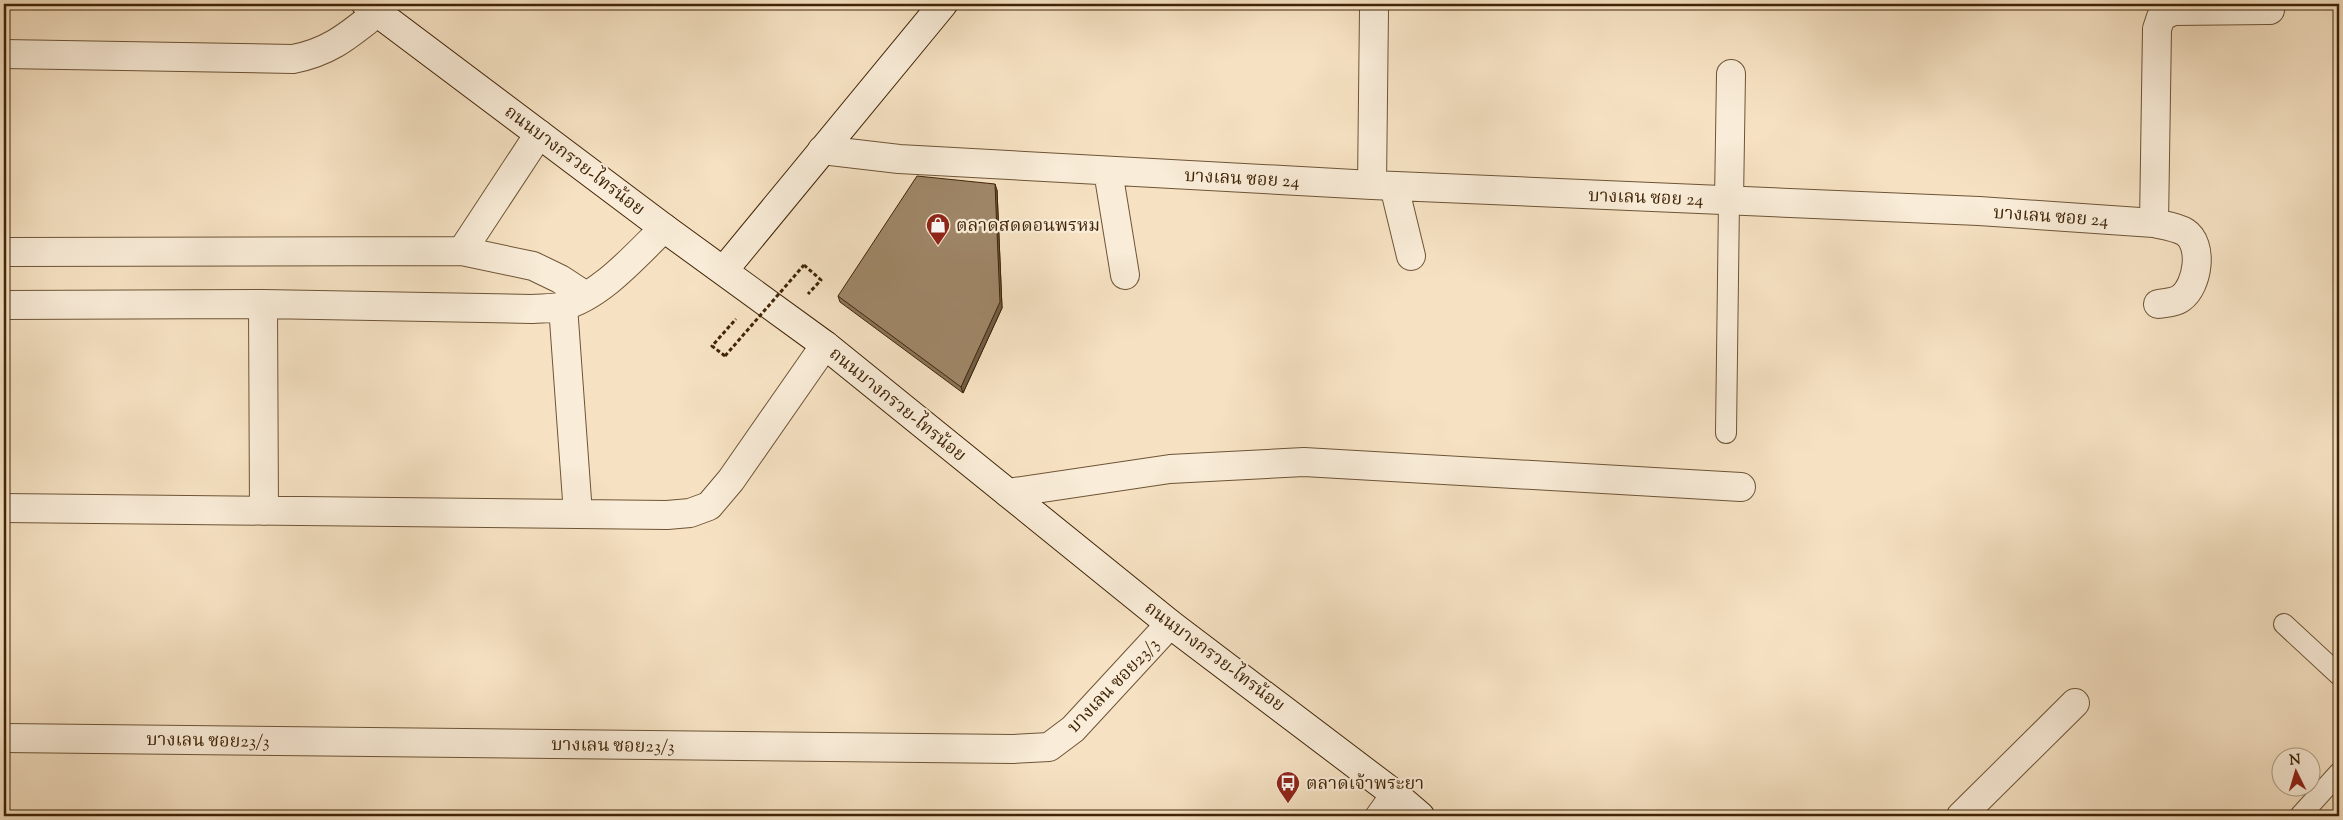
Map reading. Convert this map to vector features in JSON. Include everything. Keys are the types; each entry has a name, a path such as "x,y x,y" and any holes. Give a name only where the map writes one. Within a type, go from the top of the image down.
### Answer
{"street":[{"path":"724,270 943,4"},
{"path":"4,54 293,59 315,55 339,44 372,8"},
{"name":"ถนนบางกรวย-ไทรน้อย","path":"372,8 664,228 758,294 825,345 1170,624 1392,792 1420,816"},
{"path":"1374,9 1383,186 1411,256"},
{"path":"2154,222 2157,29 2161,17 2173,10 2270,10"},
{"path":"1729,200 1731,74"},
{"path":"462,251 540,134"},
{"name":"บางเลน ซอย 24","path":"822,150 899,159 1383,186 1979,211 2154,222 2184,231 2194,241 2196,264 2191,286 2180,299 2158,304"},
{"path":"1108,171 1125,275"},
{"path":"4,305 263,304 532,309 574,301 614,276 664,228"},
{"path":"4,252 462,251 533,266 560,278 574,301 578,514"},
{"path":"263,304 264,511"},
{"path":"4,508 667,515 690,513 709,506 731,480 825,345"},
{"path":"1008,492 1170,469 1304,462 1741,486"},
{"name":"บางเลน ซอย23/3","path":"4,738 1013,749 1049,747 1073,729 1170,624"},
{"path":"1961,816 2074,703"}],"lane":[{"path":"1726,433 1729,200"},
{"path":"2284,624 2339,675"},
{"path":"2300,816 2339,773"},
{"path":"1375,816 1392,792"}],"path":[{"path":"758,294 712,346 725,356 804,264"}],"building":[{"name":"ตลาดสดดอนพรหม","path":"917,176 995,184 1000,302 961,387 838,296"}],"place":[{"name":"ตลาดสดดอนพรหม","path":"938,246"},
{"name":"ตลาดเจ้าพระยา","path":"1288,804"}]}
